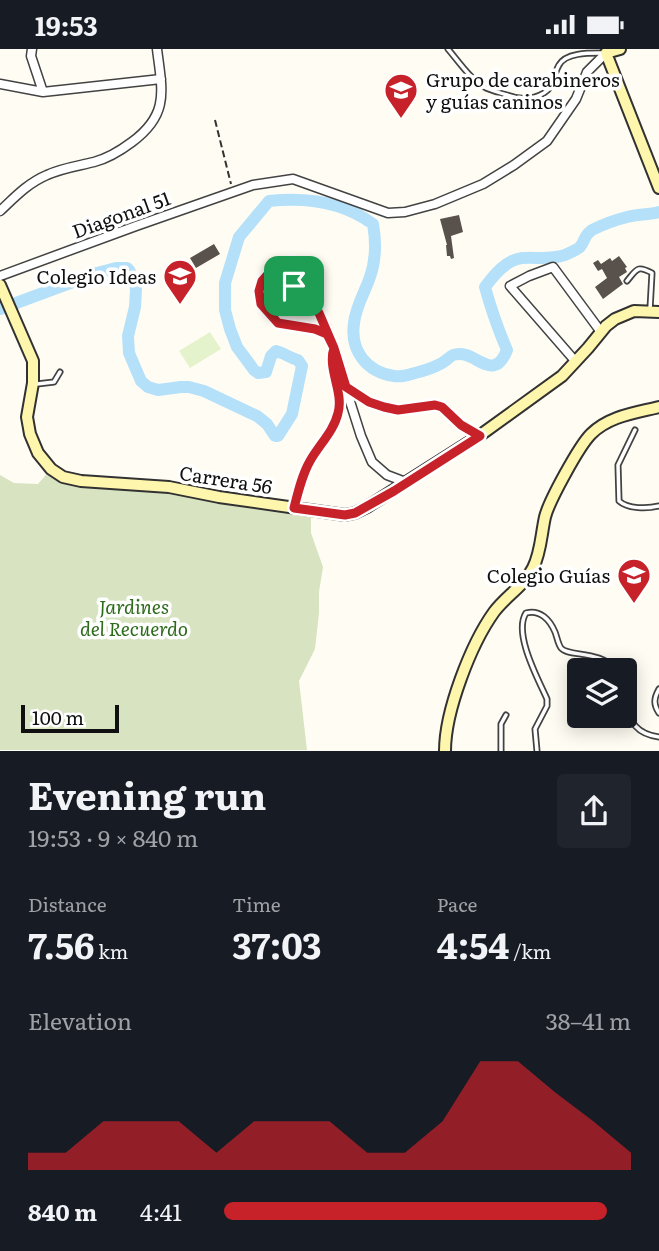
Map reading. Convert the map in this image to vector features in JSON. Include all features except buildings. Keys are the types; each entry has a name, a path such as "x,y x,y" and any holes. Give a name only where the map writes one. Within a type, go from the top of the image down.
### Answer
{"street":[{"path":"32,49 43,92"},
{"path":"0,211 26,186 46,175 111,157 146,132 159,109 161,97 157,49"},
{"path":"620,49 606,53 659,187"},
{"name":"Diagonal 51","path":"0,276 253,185 293,179 388,213 405,212 435,204 483,184 547,141 576,99 587,72 606,53"},
{"path":"0,84 43,92 161,79"},
{"path":"327,334 315,329 278,323 261,304 259,291 262,281 277,264 291,261 294,286 319,313 326,326 372,462 387,475 408,483"},
{"path":"576,362 510,286 554,267 601,332"},
{"name":"Carrera 56","path":"1,288 33,361 33,383 27,417 30,434 38,453 51,469 62,477 81,481 169,487 345,515 367,507 480,436 562,376 615,319 634,311 655,311"},
{"path":"294,508 310,461 327,437 340,409 332,360 334,348"},
{"path":"346,387 369,402 398,410 435,405 442,407 461,425 480,436"},
{"path":"444,751 446,730 455,698 479,637 493,613 526,580 533,568 540,548 545,515 578,451 602,423 659,407"}],"lane":[{"path":"448,49 466,71 485,87 513,97 528,99 545,92 553,83 559,64 564,60 576,54 606,53"},
{"path":"627,281 638,268 642,267 652,273 655,311"},
{"path":"33,383 54,382 60,372"},
{"path":"635,430 618,465 619,501 624,505 640,507 659,506"},
{"path":"537,751 535,729 547,706 547,699 528,656 522,627 526,613 533,611 550,622 564,651 599,658"},
{"path":"659,689 654,700 659,713"},
{"path":"500,751 501,724 506,715"},
{"path":"636,728 659,737"}],"path":[{"path":"215,120 233,192"}],"green space":[{"path":"210,332 221,349 190,368 179,351"},
{"name":"Jardines del Recuerdo","path":"51,469 63,477 311,510 311,533 323,567 315,649 299,681 307,750 0,750 0,475 14,483 38,484"}],"waterway":[{"path":"0,309 97,273 127,268 135,282 136,290 128,336 129,353 141,381 158,390 189,387 204,391 257,416 278,436 292,414 302,366 298,360 276,351 271,356 266,372 258,373 237,347 225,310 225,283 239,237 269,201 324,203 349,211 373,224 373,264 355,317 353,333 358,351 368,365 384,374 396,376 428,369 453,355 461,354 496,365 507,350 485,287 501,269 516,259 565,255 580,247 587,234 596,228 627,217 659,212"}],"place":[{"name":"Grupo de carabineros y guías caninos","path":"401,120"},
{"name":"Colegio Ideas","path":"180,306"},
{"name":"Colegio Guías","path":"634,605"}],"route":[{"path":"294,286 291,261 277,264 262,281 259,291 261,304 278,323 315,329 327,334 334,348 332,360 340,409 327,437 310,461 294,508 345,515 355,513 480,436 461,425 442,407 435,405 398,410 369,402 346,387 334,348 327,334 326,326 319,313 294,286"}]}
